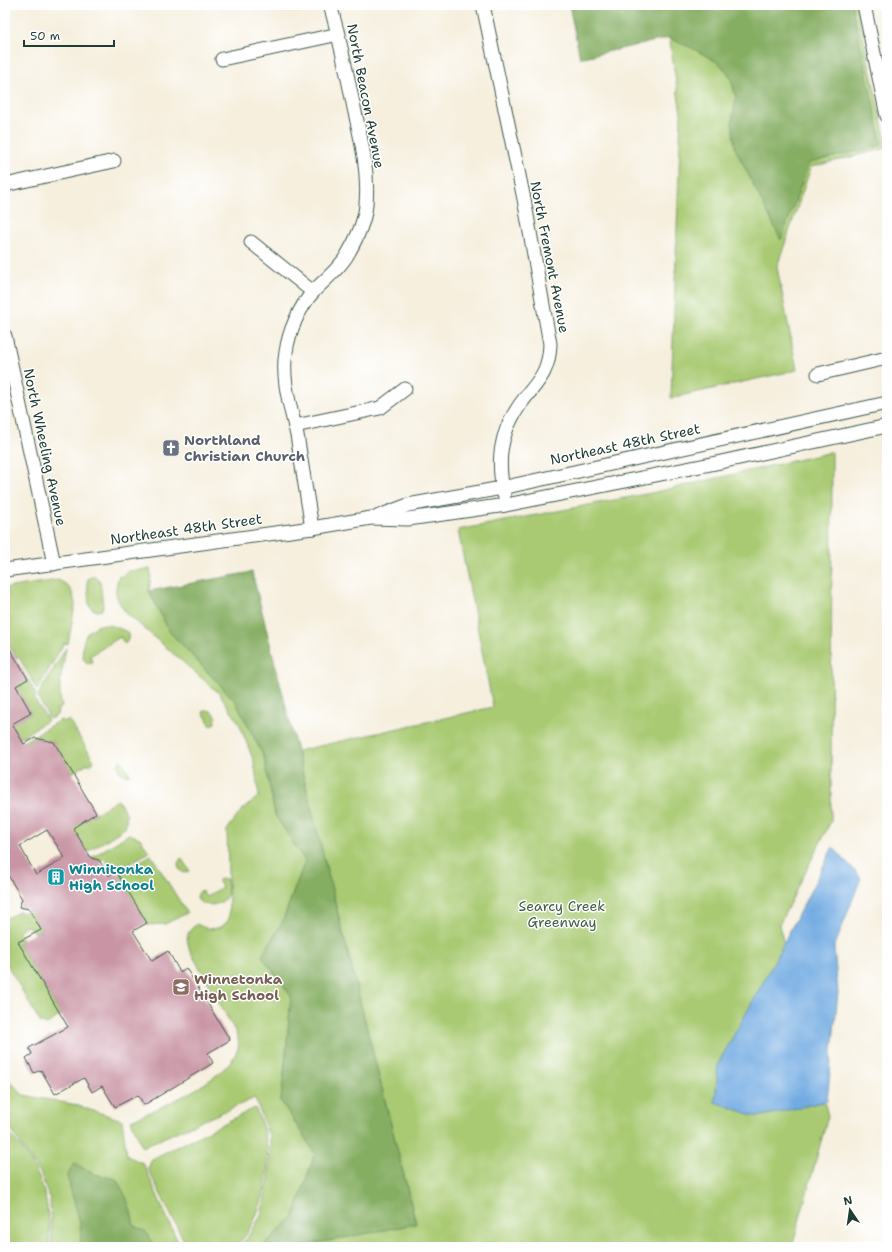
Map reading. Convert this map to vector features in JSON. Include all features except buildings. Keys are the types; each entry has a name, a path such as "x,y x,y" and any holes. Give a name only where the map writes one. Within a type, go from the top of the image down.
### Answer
{"street":[{"name":"North Beacon Avenue","path":"312,528 295,426 288,394 284,363 286,350 302,306 313,292 330,276 346,256 361,227 366,205 364,152 339,34 330,5"},
{"name":"North Fremont Avenue","path":"483,5 524,199 550,344 548,360 543,375 519,405 510,419 504,433 500,465 502,488 506,505"},
{"path":"864,5 887,116"},
{"path":"222,59 339,34"},
{"path":"5,185 114,161"},
{"path":"251,242 313,292"},
{"name":"North Wheeling Avenue","path":"5,336 54,564"},
{"path":"818,374 887,358"},
{"path":"295,426 380,408 405,389"},
{"name":"Northeast 48th Street","path":"371,518 408,505 502,488 887,403"},
{"name":"Northeast 48th Street","path":"5,570 312,528 371,518 408,518 506,505 730,460 887,426"},
{"path":"725,439 730,460"}],"green space":[{"path":"569,5 852,5 882,145 809,163 781,240 735,148 732,122 736,97 730,76 719,63 692,48 669,38 580,58"},
{"path":"664,5 856,5 887,146 887,148 811,167 777,267 797,370 671,398 681,113"},
{"name":"Searcy Creek Greenway","path":"832,452 831,821 779,925 828,1116 792,1247 296,1247 416,1223 297,751 493,707 458,530 651,493"},
{"path":"150,569 151,575 149,591 169,631 236,702 264,757 275,815 305,861 282,923 262,956 291,996 281,1101 315,1153 294,1216 262,1247 237,1247 246,1240 261,1216 269,1178 270,1138 255,1098 142,1147 131,1120 174,1101 206,1083 230,1062 237,1051 238,1041 235,1031 190,951 187,939 190,930 197,924 206,928 214,929 222,926 229,919 227,830 241,811 259,796 254,762 239,723 219,693 125,612 116,595 116,587 119,576 122,577 127,571"},
{"path":"252,572 416,1224 296,1247 262,1247 294,1216 315,1153 281,1101 291,996 262,956 282,923 305,861 275,815 264,757 236,702 169,631 149,591"},
{"path":"96,577 100,581 103,606 102,610 98,611 92,609 89,604 87,582 88,579"},
{"path":"58,580 68,587 72,593 75,605 68,644 64,643 37,690 19,657 17,658 7,641 5,642 5,588"},
{"path":"99,625 113,626 127,632 128,640 125,644 120,637 90,656 93,662 87,663 83,658 85,638 92,629"},
{"path":"66,648 60,682 62,707 58,709 57,715 50,719 38,698 39,693"},
{"path":"28,680 36,694 34,699 48,720 20,738 12,724 31,713 16,687"},
{"path":"207,710 211,711 216,716 215,723 211,726 203,712"},
{"path":"60,720 66,722 69,720 94,761 72,773 53,741 35,738 24,744 23,742"},
{"path":"121,760 130,774 125,775 119,771 118,764"},
{"path":"118,800 127,815 125,828 87,852 73,828"},
{"path":"129,834 140,838 149,852 124,867 108,864 105,858 100,861 91,858"},
{"path":"151,855 187,913 165,924 147,925 119,874"},
{"path":"181,858 190,871 184,873 179,869 178,863"},
{"path":"227,879 227,895 223,900 218,904 212,905 201,903 198,900 198,895 201,890 206,897 222,887 218,880"},
{"path":"29,909 41,930 35,933 32,928 26,926 20,930 19,935 22,939 18,943 61,1015 47,1024 40,1022 5,961 5,919 20,911 23,913"},
{"path":"7,1078 23,1095 72,1104 122,1120 127,1156 143,1163 180,1247 52,1247 50,1200 40,1172 11,1130 8,1096 5,1120 5,1092 8,1092"},
{"path":"255,1108 265,1136 268,1166 263,1195 253,1223 242,1240 236,1245 218,1248 187,1247 148,1169 152,1159"},
{"path":"5,1129 27,1156 41,1183 48,1213 49,1247 5,1247"},
{"path":"74,1163 94,1174 116,1179 128,1201 134,1226 145,1231 155,1247 81,1247 80,1223 67,1176"}],"water":[{"path":"833,847 861,878 834,948 838,993 827,1101 758,1117 715,1102 718,1064 765,979"}],"place":[{"name":"Northland Christian Church","path":"171,448"},
{"name":"Winnitonka High School","path":"56,877"},
{"name":"Winnetonka High School","path":"181,987"}]}
